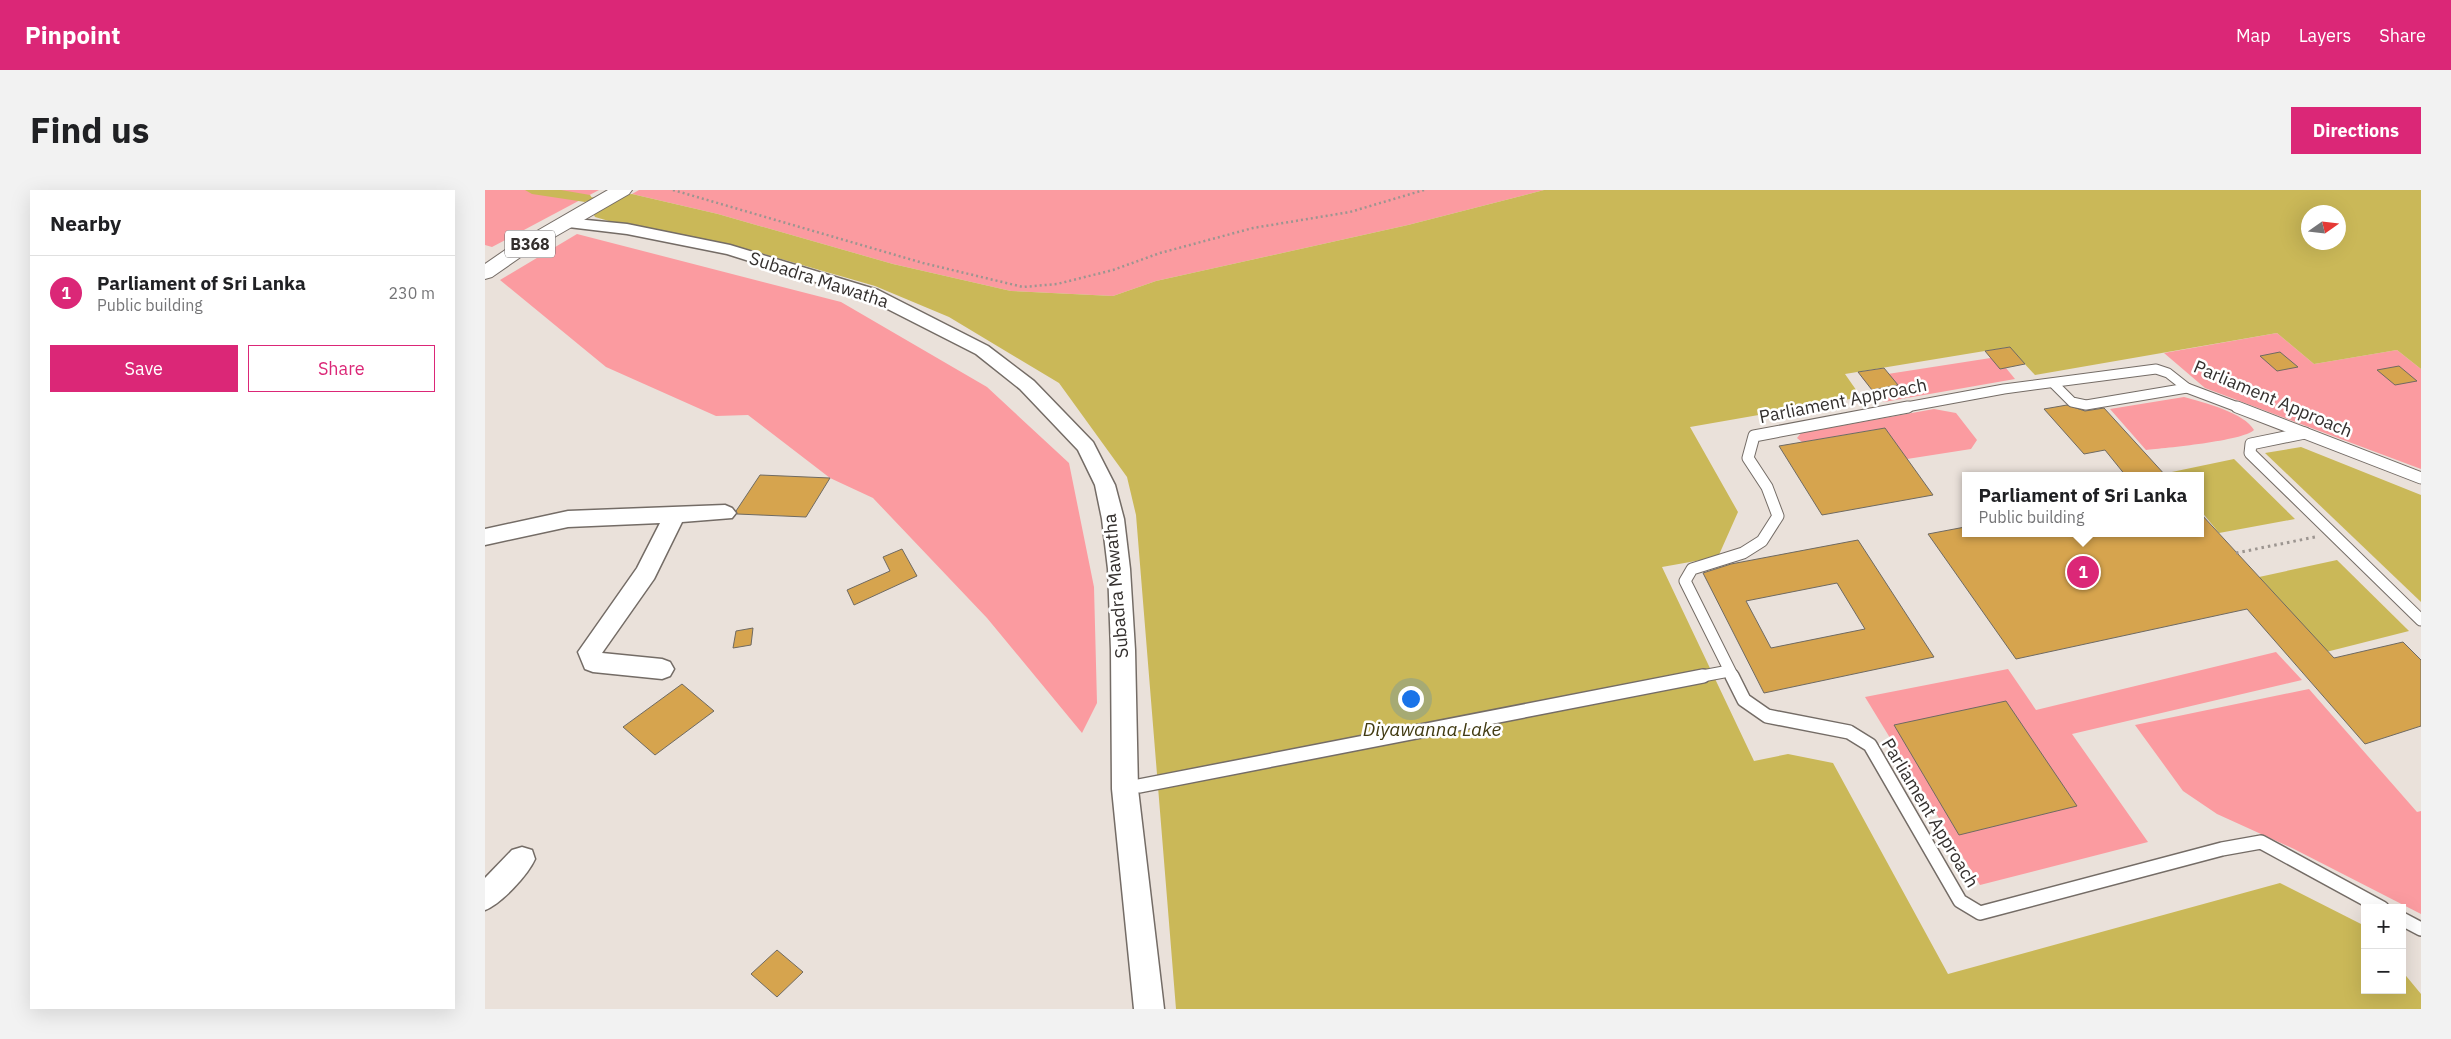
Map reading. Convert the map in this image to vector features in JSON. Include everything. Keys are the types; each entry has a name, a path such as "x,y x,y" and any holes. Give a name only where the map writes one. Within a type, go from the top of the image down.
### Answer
{"main road":[{"name":"B368","path":"488,268 622,190"}],"street":[{"name":"Subadra Mawatha","path":"571,219 627,228 730,250 872,294 982,350 1027,385 1086,447 1105,485 1113,519 1119,569 1132,788 1149,1009"},
{"path":"485,537 568,519 725,513"},
{"path":"662,670 593,662 590,652 646,573 675,514"},
{"path":"485,897 522,859"}],"lane":[{"name":"Parliament Approach","path":"2375,904 2261,842 2222,849 1979,913 1960,901 1870,745 1849,732 1767,716 1744,700 1723,672 1685,581 1692,569 1743,553 1762,541 1778,516 1767,487 1748,458 1754,436 1925,403 2004,390 2156,369 2168,373 2187,388 2421,478"},
{"path":"2054,384 2072,402 2086,405 2187,388"},
{"path":"2305,433 2251,444 2250,453 2421,620"},
{"path":"1132,788 1723,672"},
{"path":"2406,921 2421,930"}],"path":[{"path":"673,190 923,263 1023,287 1066,282 1113,270 1160,253 1253,228 1350,212 1424,190"},
{"path":"2236,553 2333,534"}],"shaded area":[{"path":"485,190 599,190 492,247 485,245"},
{"path":"639,190 1544,190 1408,225 1156,281 1113,296 1011,291 893,264 718,214 632,194"},
{"path":"577,234 841,302 987,387 1069,463 1094,587 1097,703 1082,733 987,618 873,498 830,478 748,415 716,416 606,367 500,280"},
{"path":"2277,333 2314,364 2397,350 2421,369 2421,469 2205,388 2164,353"},
{"path":"1997,357 2015,379 1884,402 1862,378"},
{"path":"2184,397 2233,413 2242,418 2254,430 2247,434 2220,441 2146,450 2110,409"},
{"path":"1934,409 1956,413 1977,440 1971,449 1907,459 1884,428 1802,442 1797,438 1801,433"},
{"path":"2276,652 2302,680 2072,734 2148,842 1980,885 1865,697 2008,669 2036,710"},
{"path":"2309,689 2417,812 2421,811 2421,914 2406,906 2406,904 2401,904 2294,849 2217,814 2183,791 2135,725"}],"water":[{"name":"Diyawanna Lake","path":"1544,190 2421,190 2421,369 2397,350 2314,364 2277,333 2035,375 2009,347 1845,374 1861,397 1690,427 1738,512 1718,557 1662,567 1754,761 1788,754 1833,763 1948,974 2280,883 2361,924 2361,994 2406,994 2406,976 2421,994 2421,1009 1176,1009 1136,515 1127,477 1059,383 949,317 875,286 743,248 633,228 595,217 585,198 632,194 718,214 893,264 1011,291 1113,296 1156,281 1408,225"},
{"path":"2301,447 2421,495 2421,602 2265,453"},
{"path":"2234,459 2295,519 2219,533 2204,515 2204,472 2172,472"},
{"path":"2337,560 2409,631 2326,652 2259,577"}],"building":[{"path":"2010,347 2025,364 2000,369 1985,351"},
{"path":"2280,352 2298,367 2277,371 2260,356"},
{"path":"2399,366 2417,381 2395,385 2377,370"},
{"path":"1884,368 1898,385 1872,390 1858,372"},
{"path":"2067,405 2085,411 2104,408 2162,472 2123,472 2105,450 2084,454 2044,409"},
{"path":"1885,428 1933,495 1822,515 1779,446"},
{"path":"760,475 830,478 806,517 737,514 736,511"},
{"path":"2204,517 2334,658 2403,642 2421,660 2421,726 2365,744 2247,609 2016,659 1928,534 1962,528 1962,537 2204,537"},
{"path":"1858,540 1934,657 1764,693 1703,573 1731,564","holes":["1837,583 1865,629 1771,648 1746,601"]},
{"path":"902,549 917,576 854,605 847,590 890,571 883,557"},
{"path":"753,628 751,645 733,648 736,631"},
{"path":"682,684 714,711 655,755 623,727"},
{"path":"2006,701 2077,806 1959,835 1894,725"},
{"path":"777,950 803,972 777,997 751,974"}],"waterway":[{"path":"532,190 585,198"}],"place":[{"name":"Parliament of Sri Lanka","path":"2083,572"}]}
